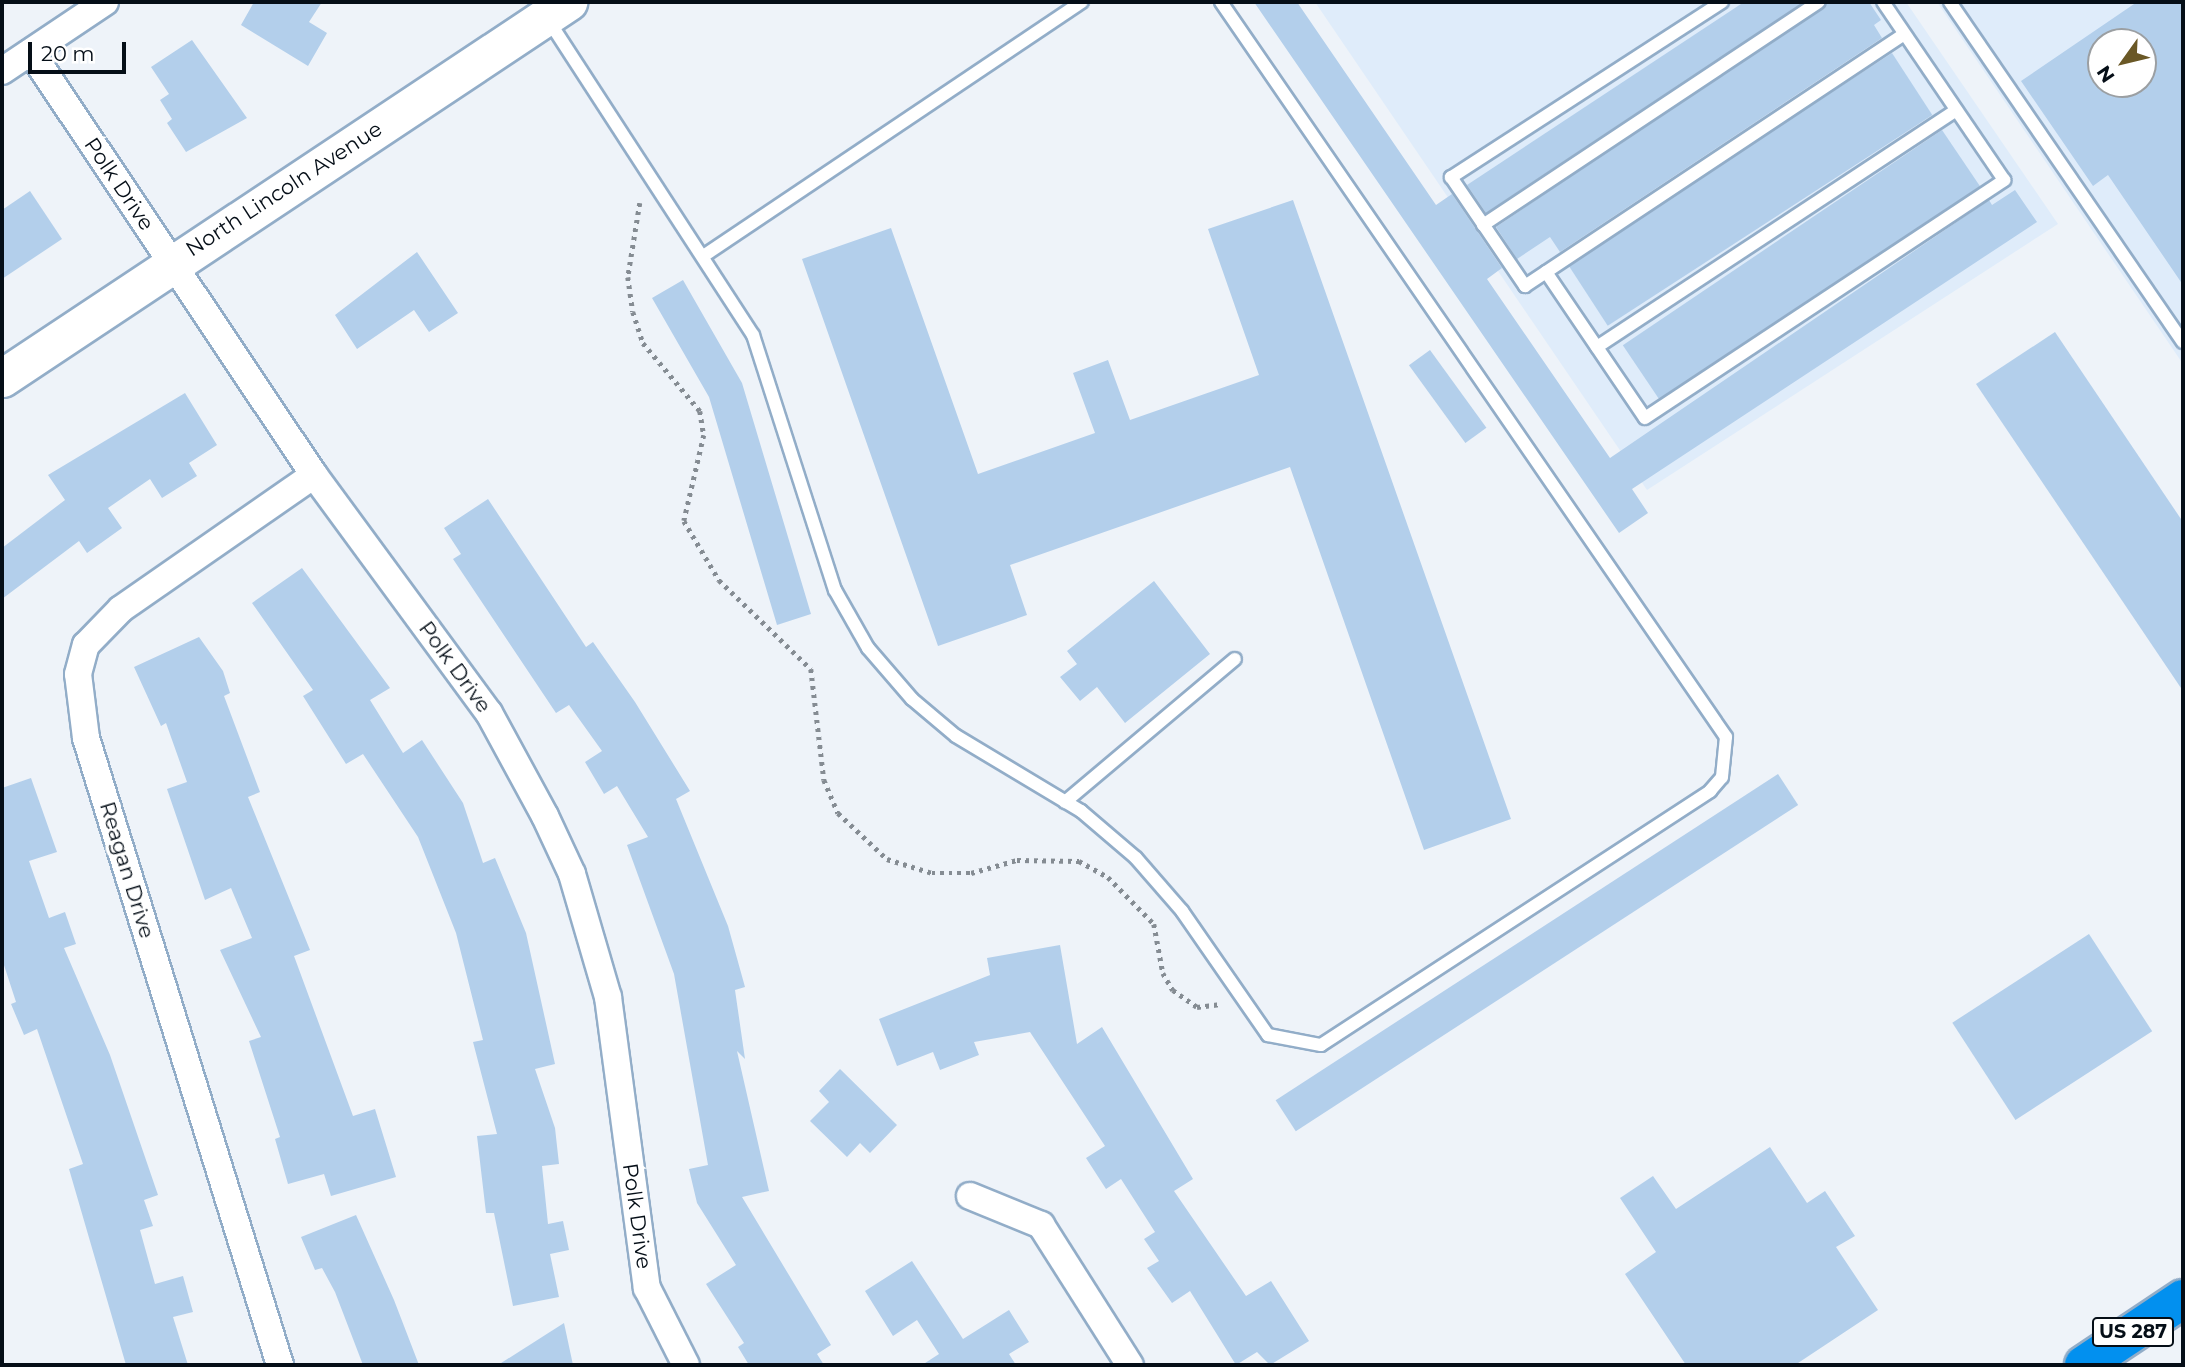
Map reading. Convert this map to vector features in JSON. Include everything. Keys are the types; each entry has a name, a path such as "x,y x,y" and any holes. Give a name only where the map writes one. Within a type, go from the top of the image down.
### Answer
{"highway":[{"name":"US 287","path":"2084,1365 2183,1299"}],"street":[{"path":"2,71 105,2"},
{"name":"North Lincoln Avenue","path":"2,379 172,263 557,9"},
{"name":"Polk Drive","path":"31,52 314,475 489,713 572,874 608,997 647,1288 686,1365"},
{"name":"Reagan Drive","path":"280,1365 86,738 78,674 86,645 121,609 314,475"},
{"path":"970,1196 1041,1225 1130,1365"}],"lane":[{"path":"705,255 1082,2"},
{"path":"557,9 753,335 835,590 868,648 912,699 956,736 1065,802 1136,858 1182,911 1268,1035 1321,1045 1710,791 1727,759 1726,737 1716,717 1221,2"},
{"path":"1721,2 1451,177 1525,286 1904,34"},
{"path":"1483,225 1819,2"},
{"path":"1546,272 1644,418 2004,180 1882,2"},
{"path":"1950,2 2183,342"},
{"path":"1597,347 1956,110"},
{"path":"1065,802 1235,659"}],"shaded area":[{"path":"1315,2 1906,2 2058,224 1647,490"},
{"path":"1937,2 2183,2 2183,364"}],"building":[{"path":"254,2 322,2 309,22 327,33 308,66 241,25"},
{"path":"1254,2 1297,2 1436,205 1452,194 1502,268 1487,279 1610,458 1989,200 1992,205 2015,190 2037,222 1632,489 1648,513 1619,533"},
{"path":"1744,2 1804,2 1486,213 1467,185"},
{"path":"1828,2 1869,2 1881,20 1874,25 1882,38 1560,252 1550,237 1517,259 1496,227"},
{"path":"2137,2 2183,2 2183,285 2108,175 2093,186 2021,81 2087,36 2087,98 2157,98 2157,28 2099,28"},
{"path":"192,40 247,118 186,152 167,123 172,119 160,100 169,94 151,67"},
{"path":"1892,53 1932,115 1608,326 1567,264"},
{"path":"1942,130 1980,186 1661,402 1623,345"},
{"path":"30,191 62,239 2,279 2,210"},
{"path":"1293,200 1511,819 1424,850 1290,467 1010,565 1027,615 938,646 802,259 891,228 978,474 1095,433 1073,373 1108,360 1130,420 1259,375 1208,229"},
{"path":"417,252 458,313 429,332 414,310 357,349 335,315"},
{"path":"683,280 742,383 811,614 777,625 709,397 652,298"},
{"path":"2055,332 2183,522 2183,691 1976,384"},
{"path":"1430,350 1486,428 1465,443 1409,365"},
{"path":"185,393 217,445 189,463 197,476 162,498 150,479 108,508 122,528 87,553 79,541 2,599 2,548 65,500 48,475"},
{"path":"488,499 586,647 593,642 635,702 690,791 676,799 728,926 745,987 735,990 745,1059 737,1051 769,1191 742,1197 831,1345 817,1354 824,1365 749,1365 738,1347 744,1343 706,1284 736,1265 697,1203 689,1169 708,1165 674,974 627,845 648,837 617,786 604,794 585,762 602,751 569,705 556,713 453,559 461,554 444,528"},
{"path":"302,568 390,688 370,700 403,753 422,740 463,803 483,863 495,858 526,933 555,1064 535,1069 555,1128 559,1164 542,1166 548,1224 563,1221 569,1250 550,1254 559,1297 513,1306 494,1213 486,1213 477,1136 497,1134 473,1042 483,1040 456,933 418,837 363,754 346,764 303,696 313,690 252,603"},
{"path":"1154,581 1210,654 1125,723 1097,687 1080,701 1060,677 1077,664 1067,651"},
{"path":"199,637 223,671 230,693 224,696 260,792 248,797 310,950 294,956 353,1116 375,1109 396,1177 331,1196 324,1174 288,1184 275,1139 280,1137 249,1041 261,1037 220,950 252,938 231,888 205,900 167,789 187,782 166,723 161,726 134,667"},
{"path":"1778,774 1798,805 1296,1131 1276,1100"},
{"path":"31,778 57,852 29,861 49,918 65,912 76,944 64,948 110,1055 158,1195 144,1200 153,1226 140,1230 155,1284 183,1276 193,1312 173,1317 188,1365 126,1365 69,1169 83,1164 37,1029 24,1035 11,1004 16,1002 2,959 2,788"},
{"path":"2089,934 2152,1031 2015,1120 1952,1023"},
{"path":"1060,945 1077,1044 1102,1027 1193,1179 1174,1191 1246,1296 1271,1281 1309,1341 1270,1365 1257,1352 1236,1365 1190,1291 1172,1303 1147,1268 1159,1261 1144,1239 1155,1232 1121,1179 1106,1189 1086,1158 1105,1146 1030,1032 974,1042 979,1055 940,1070 933,1052 897,1066 879,1019 990,975 987,958"},
{"path":"840,1069 897,1125 870,1153 860,1143 847,1157 810,1121 829,1102 819,1091"},
{"path":"1770,1147 1807,1203 1825,1191 1855,1236 1836,1247 1878,1310 1795,1365 1686,1365 1625,1274 1656,1252 1620,1198 1653,1176 1676,1209"},
{"path":"356,1215 394,1300 419,1365 363,1365 335,1292 322,1268 315,1270 301,1237"},
{"path":"912,1261 963,1339 1009,1310 1029,1342 1009,1354 1016,1365 922,1365 939,1354 917,1320 893,1336 865,1291"},
{"path":"564,1323 573,1365 498,1365"}]}
